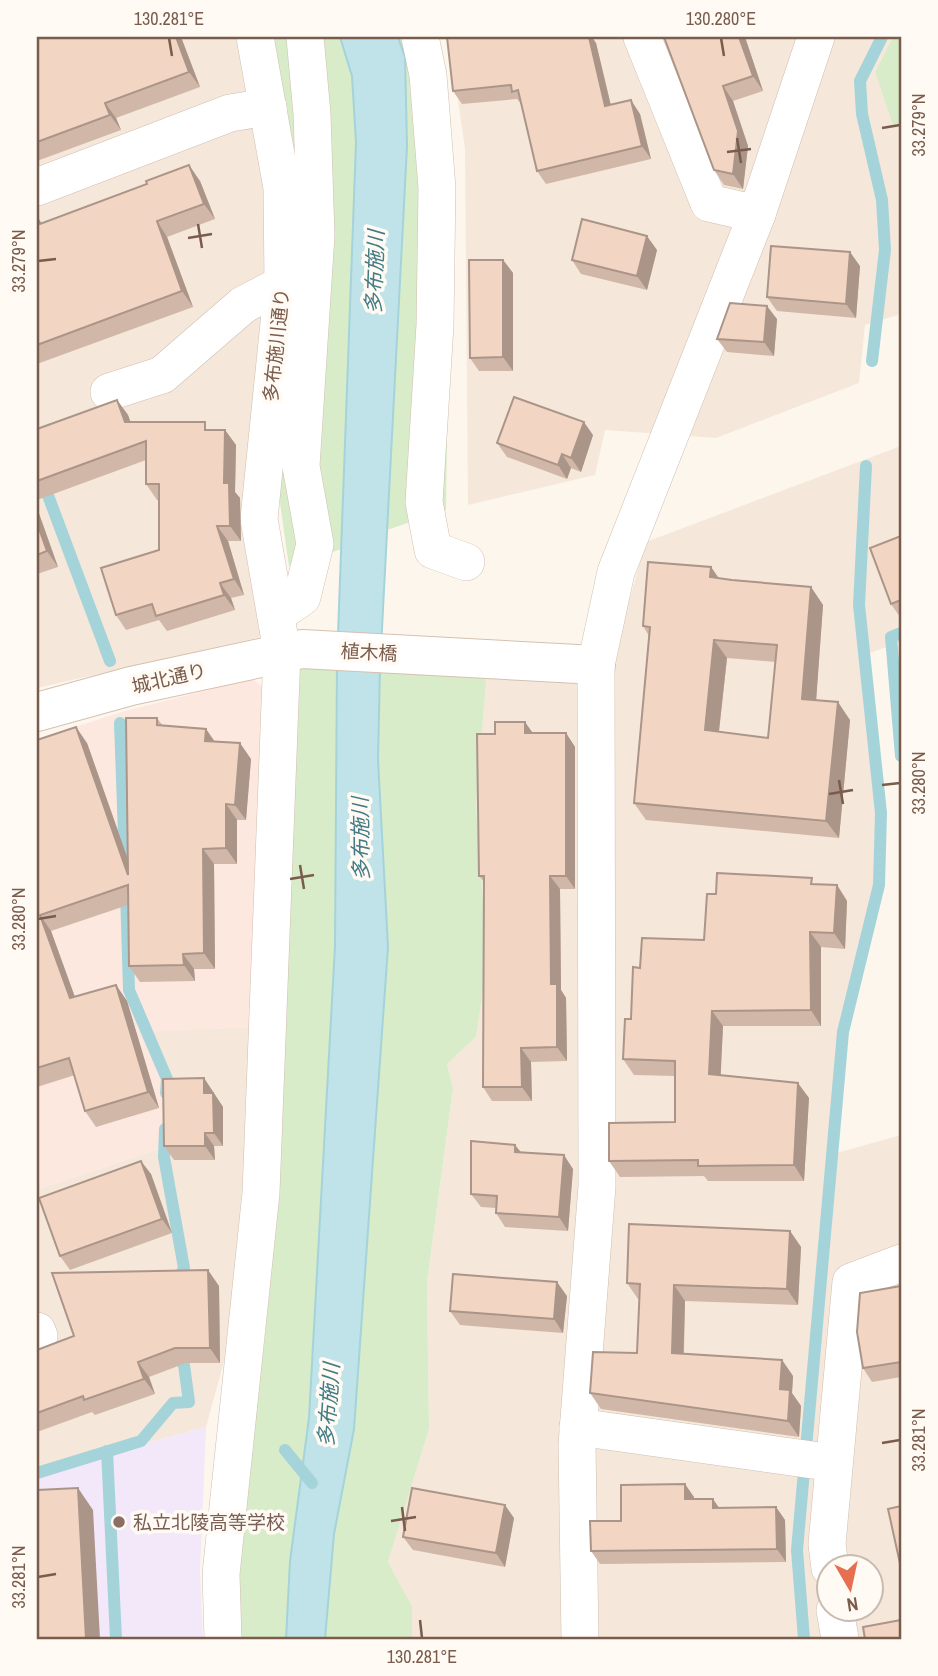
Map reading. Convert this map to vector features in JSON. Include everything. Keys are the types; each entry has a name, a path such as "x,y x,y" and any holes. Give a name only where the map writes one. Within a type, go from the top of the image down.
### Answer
{"street":[{"name":"多布施川通り","path":"223,1639 221,1574 261,1193 292,651 276,615 259,519 283,284 282,188 255,37"},
{"path":"276,615 302,597 315,544 301,466 316,235 312,114 305,37"},
{"path":"421,37 428,75 437,188 435,325 424,502 433,550 466,562"},
{"path":"642,37 709,203 757,214"},
{"path":"580,1639 578,1427 597,1186 596,665 616,572 757,214 816,37"},
{"path":"37,187 230,113 312,114"},
{"path":"108,392 162,375 243,305 283,284"},
{"name":"植木橋","path":"292,651 596,665"},
{"name":"城北通り","path":"37,712 131,686 292,651"},
{"path":"828,1554 827,1544 851,1282 901,1263"},
{"path":"578,1427 834,1463"}],"shaded area":[{"path":"37,37 244,37 271,201 261,637 37,688"},
{"path":"449,37 893,37 875,72 894,125 901,124 901,314 865,325 859,383 716,438 605,430 595,475 468,505 465,149"},
{"path":"901,446 901,642 864,655 881,813 879,885 843,1032 833,1154 901,1135 901,1639 412,1639 412,1606 388,1562 429,1429 427,1282 453,1088 447,1064 476,1037 484,914 476,804 487,671 607,678 646,542"},
{"path":"252,679 266,689 256,1027 143,1032 164,1081 159,1149 37,1189 37,739 125,711"},
{"path":"256,1027 231,1336 206,1427 37,1473 37,1189 159,1149 164,1081 143,1031"},
{"name":"私立北陵高等学校","path":"206,1427 200,1572 203,1639 37,1639 37,1473"}],"green space":[{"path":"271,37 340,37 352,76 356,142 342,549 289,566 278,489"},
{"path":"398,37 435,37 451,157 446,510 387,530 407,146 405,57"},
{"path":"893,37 901,37 901,124 893,125 875,72"},
{"path":"337,662 335,946 309,1418 290,1561 286,1639 236,1639 234,1575 264,1346 279,1196 298,666"},
{"path":"380,667 487,671 476,804 484,914 484,982 476,1037 447,1064 453,1088 427,1282 429,1429 388,1562 412,1606 412,1639 325,1639 334,1534 354,1429 388,947 378,760"}],"water":[{"name":"多布施川","path":"340,37 398,37 405,57 407,146 380,667 378,760 388,947 354,1429 334,1534 325,1639 286,1639 290,1561 309,1418 335,946 337,662 356,142 352,76"}],"building":[{"path":"37,37 176,37 189,72 105,103 110,115 37,142"},
{"path":"447,37 589,37 605,106 631,100 642,146 537,171 518,90 512,92 511,85 453,91"},
{"path":"664,37 739,37 753,76 723,86 738,131 733,174 714,170"},
{"path":"189,165 204,204 157,221 182,291 37,345 37,217 40,224 147,184 146,181"},
{"path":"582,219 647,236 637,276 572,260"},
{"path":"771,246 850,252 846,304 767,297"},
{"path":"469,260 503,260 503,357 470,358"},
{"path":"730,303 767,306 764,342 717,339"},
{"path":"514,397 584,422 571,458 562,454 558,465 497,443"},
{"path":"117,400 125,422 205,422 205,430 225,430 224,483 229,483 230,526 217,526 234,579 220,583 224,595 156,616 152,604 116,615 101,568 159,550 159,484 146,484 146,441 37,481 37,429"},
{"path":"37,523 47,551 37,555"},
{"path":"901,536 901,600 891,604 870,548"},
{"path":"648,562 711,567 710,577 811,587 802,699 838,702 826,821 634,803 650,627 643,626","holes":["714,640 777,645 768,738 705,730"]},
{"path":"126,718 157,718 157,725 206,729 205,741 240,743 235,805 226,804 226,848 203,849 204,953 183,954 184,965 129,966 128,885 40,915 70,998 116,985 148,1092 85,1111 69,1058 37,1068 37,740 76,727 128,875"},
{"path":"495,722 525,722 525,733 566,733 566,876 550,876 551,984 557,984 557,1047 521,1048 522,1087 483,1087 484,876 479,876 477,734 495,734"},
{"path":"717,873 812,878 811,884 837,885 834,933 810,932 811,1010 712,1011 709,1074 798,1083 794,1165 698,1166 698,1160 609,1161 609,1123 675,1122 675,1061 623,1059 625,1019 631,1019 633,967 640,968 642,938 704,940 707,894 716,894"},
{"path":"204,1078 204,1093 213,1093 214,1133 205,1133 205,1146 164,1146 163,1079"},
{"path":"471,1141 515,1145 515,1152 564,1155 559,1217 496,1213 497,1196 471,1194"},
{"path":"141,1161 162,1219 60,1256 39,1198"},
{"path":"629,1224 790,1231 787,1289 674,1285 672,1353 782,1360 780,1389 790,1390 788,1421 590,1393 593,1352 637,1353 640,1284 627,1283"},
{"path":"208,1270 210,1348 175,1348 138,1362 144,1379 84,1400 83,1396 37,1413 37,1350 74,1336 52,1273"},
{"path":"453,1274 557,1282 554,1319 450,1311"},
{"path":"901,1286 901,1362 863,1368 857,1332 860,1293"},
{"path":"685,1484 685,1499 713,1499 713,1508 776,1507 777,1549 591,1551 590,1521 621,1521 621,1485"},
{"path":"78,1488 86,1639 37,1639 37,1490"},
{"path":"412,1488 505,1505 496,1553 403,1537"},
{"path":"901,1506 901,1568 888,1509"},
{"path":"901,1620 901,1639 865,1639 863,1627"}],"waterway":[{"path":"872,361 885,250 882,200 862,114 860,81 882,37"},
{"path":"37,466 110,661"},
{"path":"804,1639 797,1550 843,1032 879,885 881,813 859,605 866,466"},
{"path":"901,633 891,637 901,756"},
{"path":"120,723 125,863"},
{"path":"126,892 129,990 167,1079 166,1093"},
{"path":"165,1129 164,1157 184,1268 176,1286"},
{"path":"37,1473 141,1441 173,1403 189,1402 184,1365 175,1352"},
{"path":"285,1450 312,1483"},
{"path":"107,1451 116,1639"}],"place":[{"name":"私立北陵高等学校","path":"119,1522"}]}
